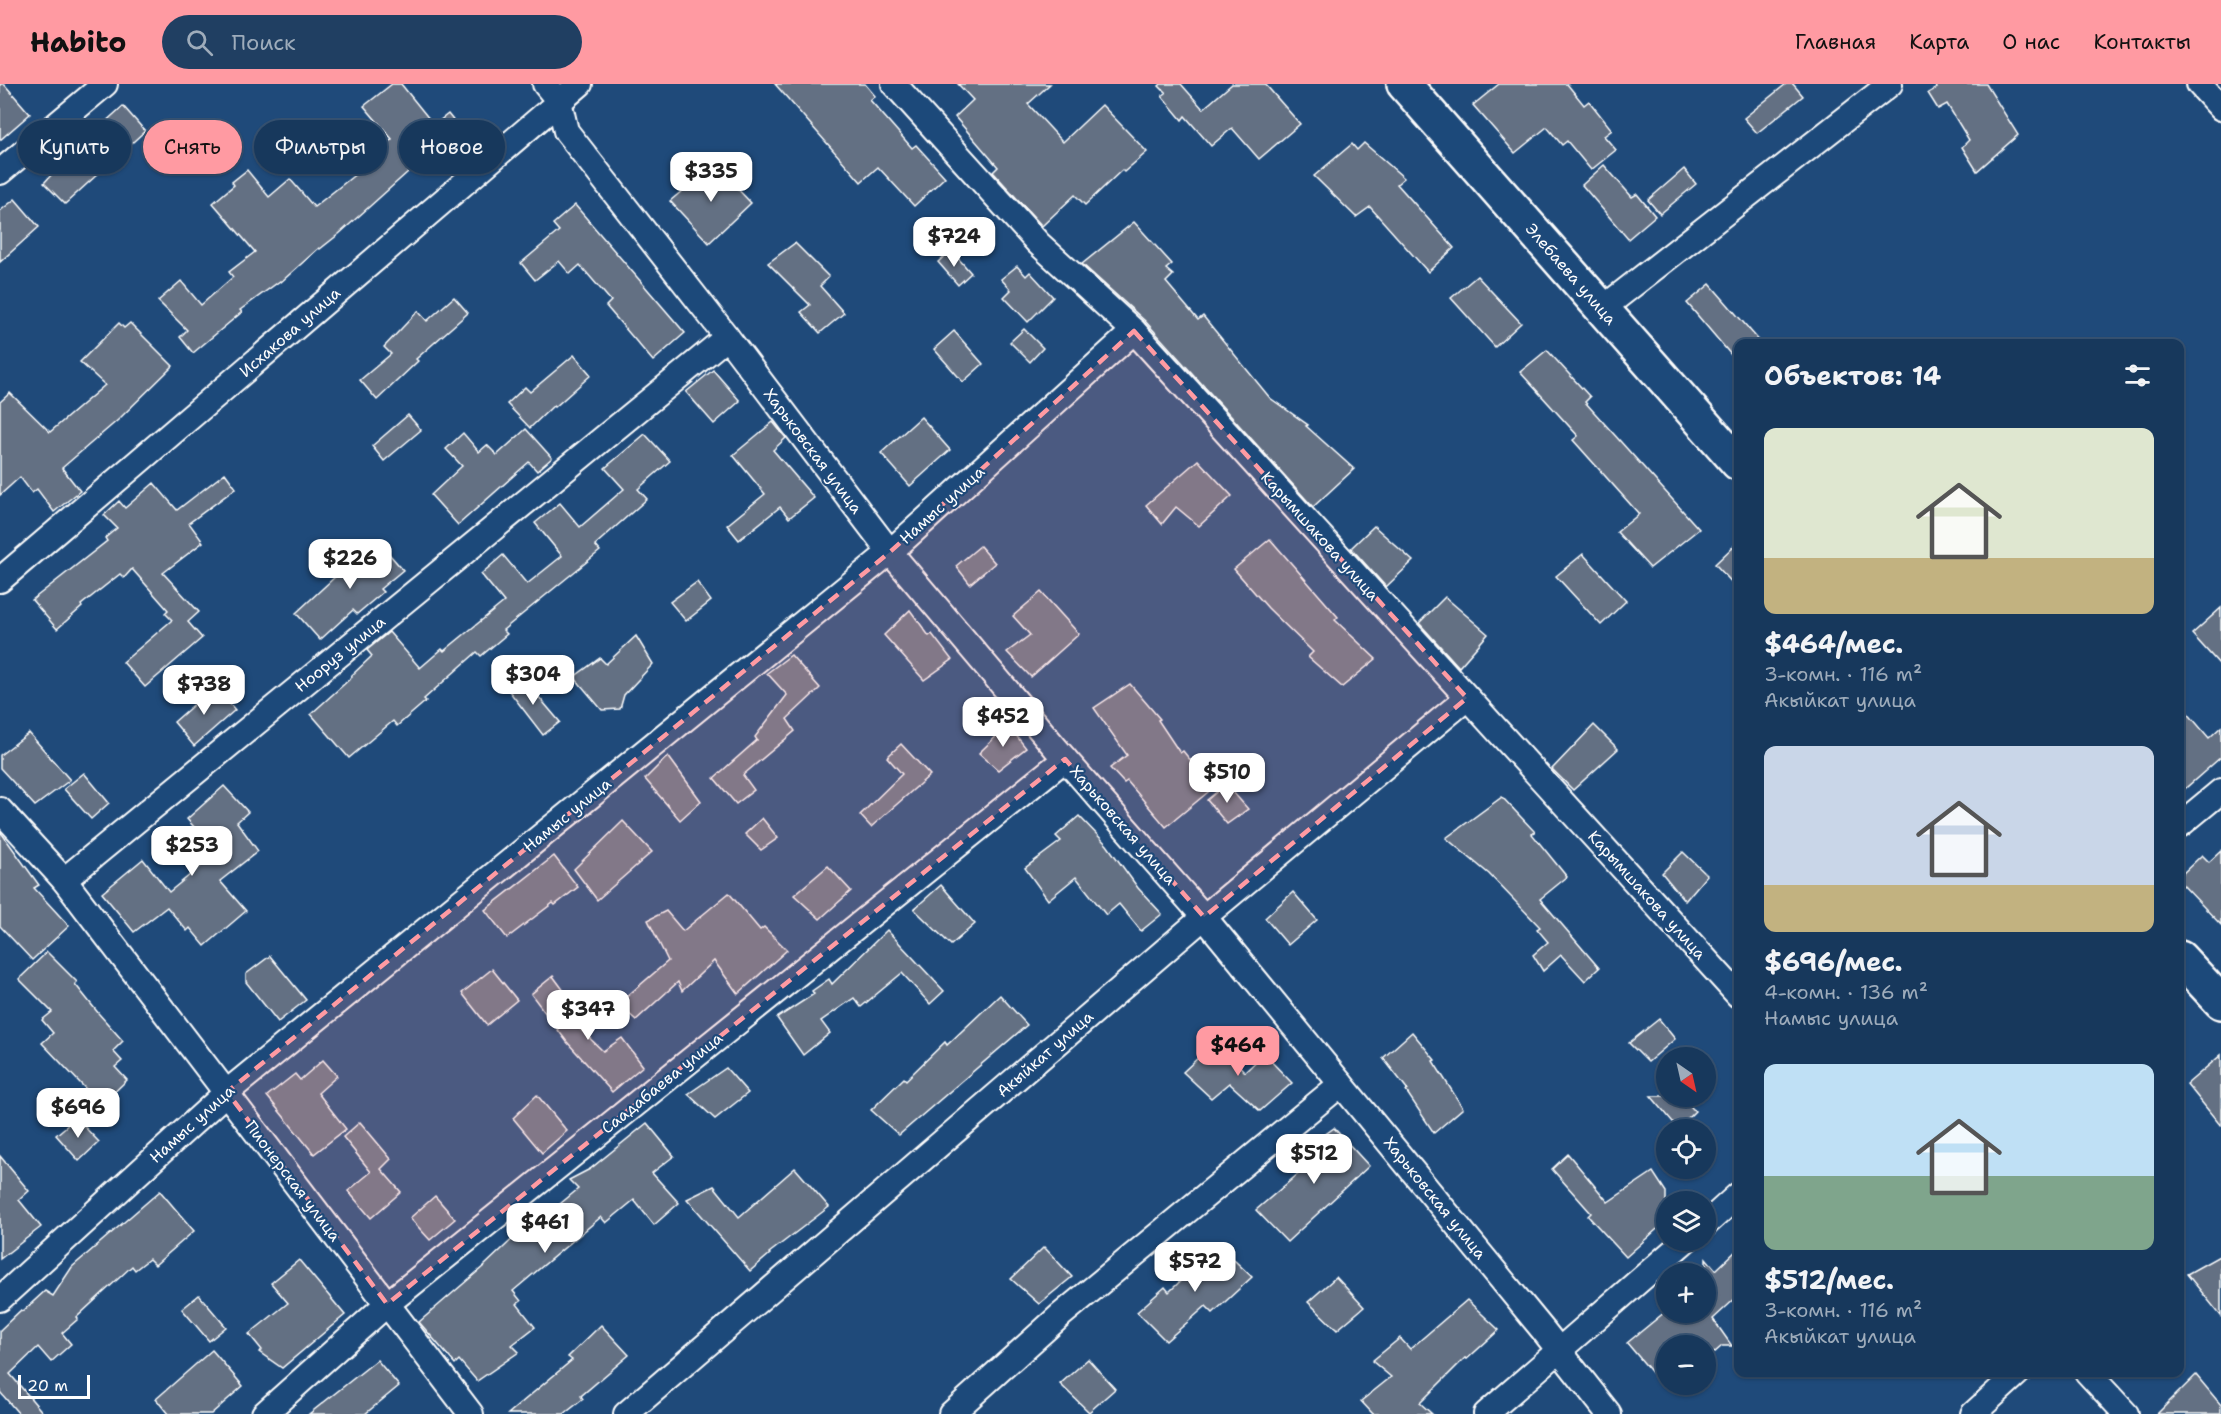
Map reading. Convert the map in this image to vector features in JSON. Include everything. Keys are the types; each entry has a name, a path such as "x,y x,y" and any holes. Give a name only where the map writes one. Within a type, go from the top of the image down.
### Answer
{"street":[{"path":"0,172 105,84"},
{"name":"Исхакова улица","path":"0,580 552,93 580,84"},
{"name":"Карымшакова улица","path":"894,84 1038,243 1134,331 1734,991"},
{"name":"Элебаева улица","path":"1404,84 1734,458"},
{"path":"1602,309 1890,84"},
{"path":"2199,84 2221,108"},
{"name":"Харьковская улица","path":"552,93 566,131 727,337 890,552 1065,759 1204,917 1560,1350 1609,1414"},
{"name":"Намыс улица","path":"0,1299 227,1092 890,552 1134,331"},
{"name":"Нооруз улица","path":"64,880 727,337"},
{"name":"Акыйкат улица","path":"626,1414 1204,917 1467,698"},
{"name":"Саадабаева улица","path":"264,1414 387,1304 1065,759"},
{"path":"2184,822 2221,791"},
{"name":"Пионерская улица","path":"0,810 64,880 471,1414"},
{"path":"2184,962 2221,1002"},
{"path":"951,1414 1061,1315 1341,1084"},
{"path":"1716,1215 1734,1199"},
{"path":"1486,1414 1673,1251"},
{"path":"1973,1414 2014,1377"},
{"path":"2092,1377 2126,1414"}],"highlighted area":[{"path":"1134,331 1467,698 1204,917 1065,759 387,1304 227,1092 890,552"}],"building":[{"path":"0,84 4,84 30,114 23,120 18,120 18,124 0,140"},
{"path":"392,84 401,84 430,120 399,120 399,174 406,174 339,234 319,248 281,282 240,310 242,312 193,353 180,337 187,330 158,301 181,281 201,305 233,277 229,272 255,252 213,203 234,185 232,182 247,170 269,197 290,179 314,207 356,174 387,174 387,144 392,139 387,133 387,120 376,120 364,106"},
{"path":"775,84 865,84 875,96 870,100 912,148 916,145 945,177 914,206 878,167 861,182"},
{"path":"958,84 1050,84 1028,104 1063,142 1102,105 1147,152 1124,172 1122,170 1085,205 1075,195 1042,226 993,172 998,167 955,117 973,100"},
{"path":"1161,84 1181,84 1203,109 1232,84 1265,84 1300,124 1259,159 1232,128 1211,146 1185,116 1182,120 1162,96 1166,93 1159,86"},
{"path":"1499,84 1567,84 1584,105 1589,101 1612,130 1604,136 1616,150 1591,170 1567,141 1562,145 1547,127 1515,153 1473,105"},
{"path":"1786,84 1793,84 1803,96 1757,133 1744,118"},
{"path":"1934,84 1986,84 2018,135 1977,171 1962,147 1969,140 1947,104 1938,109 1928,93 1937,88"},
{"path":"123,106 143,129 143,133 131,144 131,120 107,120"},
{"path":"448,114 453,120 440,120"},
{"path":"1364,143 1404,178 1397,184 1454,248 1428,272 1370,207 1356,217 1314,176 1352,144 1357,150"},
{"path":"714,164 751,203 709,243 670,201"},
{"path":"1604,165 1632,197 1637,194 1655,216 1628,239 1582,185"},
{"path":"1684,169 1696,184 1660,214 1648,200"},
{"path":"52,174 98,174 65,204 44,183"},
{"path":"15,199 39,227 0,262 0,211"},
{"path":"575,205 685,333 653,361 606,306 611,301 580,265 570,274 559,261 535,280 521,263 559,231 553,224"},
{"path":"1134,222 1172,264 1166,269 1173,275 1166,282 1198,320 1203,316 1270,398 1308,425 1306,426 1354,469 1313,507 1145,321 1082,264"},
{"path":"795,243 829,277 820,286 844,313 820,333 801,312 810,305 768,263"},
{"path":"951,250 971,273 958,285 938,262"},
{"path":"1017,266 1026,276 1030,272 1053,297 1028,322 1004,297 1011,290 1001,279"},
{"path":"1477,276 1521,323 1495,347 1451,298"},
{"path":"1710,284 1758,339 1734,339 1734,358 1687,303"},
{"path":"454,297 468,313 416,359 418,361 377,400 360,380 391,354 384,347 418,311 427,321"},
{"path":"119,323 124,328 130,323 173,366 118,420 62,468 80,491 54,512 37,489 32,493 20,477 0,495 0,402 10,393 50,432 105,385 80,362"},
{"path":"1024,329 1043,348 1030,362 1010,342"},
{"path":"954,331 983,364 963,382 934,349"},
{"path":"1547,350 1590,397 1585,402 1699,529 1650,568 1617,532 1639,514 1573,440 1578,436 1520,372"},
{"path":"574,355 591,375 530,428 507,404 525,387 530,392"},
{"path":"713,370 740,401 714,424 686,392"},
{"path":"408,415 421,430 384,461 372,446"},
{"path":"921,417 950,450 910,486 881,453"},
{"path":"773,422 786,438 773,450 814,498 789,518 780,507 739,540 727,525 765,494 733,455"},
{"path":"526,429 552,458 537,471 529,462 458,525 431,495 462,466 446,449 463,433 479,452 487,445 497,455"},
{"path":"645,434 670,461 638,489 647,499 595,545 600,551 503,630 507,634 481,656 477,652 397,726 393,721 349,758 311,714 372,656 367,650 389,632 420,668 442,649 444,651 504,602 481,574 503,555 527,584 562,556 535,523 560,503 580,527 624,489 605,468"},
{"path":"1198,460 1232,496 1199,526 1176,507 1162,524 1146,505"},
{"path":"225,473 236,488 189,523 203,542 163,573 199,612 188,622 202,638 145,687 123,662 172,620 165,613 168,610 132,569 124,578 120,574 81,605 82,607 57,629 32,600 107,541 105,538 117,528 104,515 119,501 125,508 154,483 177,510"},
{"path":"1374,526 1413,561 1386,587 1351,548"},
{"path":"376,539 403,570 380,589 383,592 357,614 353,610 320,640 296,613"},
{"path":"1270,539 1338,617 1335,620 1376,659 1342,687 1308,657 1313,652 1268,608 1234,569"},
{"path":"980,546 995,563 970,584 956,566"},
{"path":"1734,546 1734,585 1715,564"},
{"path":"1583,554 1626,601 1601,625 1556,576"},
{"path":"697,582 711,601 686,621 670,602"},
{"path":"1041,592 1079,634 1031,677 1007,652 1030,635 1013,616"},
{"path":"1445,597 1488,634 1459,667 1419,623"},
{"path":"2221,608 2221,666 2192,634"},
{"path":"910,610 929,636 932,634 952,660 924,680 884,635"},
{"path":"636,636 653,664 624,695 620,709 602,710 574,677 600,658 606,664"},
{"path":"791,655 820,688 787,719 795,731 743,775 754,790 736,804 714,778 757,740 755,737 787,695 767,673"},
{"path":"521,676 560,722 543,735 506,687"},
{"path":"1130,684 1160,719 1158,720 1180,753 1183,751 1213,788 1166,827 1127,781 1124,783 1110,768 1127,755 1094,708"},
{"path":"215,686 235,710 194,746 174,722"},
{"path":"2184,709 2209,738 2221,727 2221,757 2184,789"},
{"path":"1008,725 1026,748 998,770 979,753"},
{"path":"1594,725 1618,749 1573,790 1552,769"},
{"path":"29,733 70,780 35,806 0,768 0,755"},
{"path":"901,744 930,775 871,827 860,815 902,774 887,757"},
{"path":"668,756 701,801 680,820 645,779"},
{"path":"84,773 109,803 91,819 64,789"},
{"path":"1226,784 1248,809 1227,824 1207,800"},
{"path":"224,786 248,812 237,822 258,851 220,881 246,911 205,946 190,928 187,931 167,907 134,932 102,893 143,859 169,892 217,853 187,819"},
{"path":"1502,797 1535,832 1532,834 1567,877 1540,899 1599,968 1585,981 1561,955 1543,971 1533,955 1548,942 1537,929 1540,927 1489,874 1446,838"},
{"path":"1079,816 1107,845 1138,888 1162,914 1141,931 1119,904 1106,915 1076,877 1048,900 1025,868 1061,841 1056,836"},
{"path":"762,818 778,838 761,850 745,834"},
{"path":"623,821 652,852 597,900 574,869"},
{"path":"0,831 39,885 34,888 69,926 32,960 0,926"},
{"path":"2221,851 2221,925 2184,886 2184,872 2202,855 2209,862"},
{"path":"1683,852 1707,875 1685,901 1662,873"},
{"path":"554,856 578,887 507,938 485,910"},
{"path":"828,866 851,891 820,919 794,895"},
{"path":"941,885 975,924 951,945 914,909"},
{"path":"1293,892 1317,920 1288,945 1265,918"},
{"path":"729,893 760,930 764,927 787,950 738,994 714,961 682,991 678,982 636,1020 618,1004 668,961 648,920 666,911 683,931"},
{"path":"887,930 944,991 930,1004 902,973 861,1007 854,998 821,1021 830,1033 803,1055 777,1018 814,994 812,991 829,979 832,984"},
{"path":"47,952 77,982 75,984 123,1041 113,1051 122,1061 115,1067 127,1080 101,1105 42,1043 53,1033 42,1020 52,1012 19,979"},
{"path":"270,956 306,1000 278,1022 246,982 246,974"},
{"path":"492,969 517,1000 487,1025 462,993"},
{"path":"553,976 567,995 556,1006 603,1051 622,1038 643,1066 612,1092 567,1042 531,994"},
{"path":"1000,995 1027,1025 899,1135 871,1110 945,1042 947,1045"},
{"path":"1659,1019 1675,1039 1666,1047 1656,1047 1656,1055 1648,1062 1629,1043"},
{"path":"1412,1032 1435,1060 1433,1061 1463,1108 1434,1133 1406,1091 1408,1090 1383,1058"},
{"path":"1216,1041 1245,1072 1264,1054 1292,1083 1260,1111 1229,1083 1211,1098 1183,1072"},
{"path":"2221,1055 2221,1126 2187,1084"},
{"path":"323,1060 337,1076 318,1093 346,1129 314,1154 267,1096 295,1074 300,1080"},
{"path":"726,1068 748,1093 715,1119 688,1094"},
{"path":"537,1095 567,1131 542,1153 513,1118"},
{"path":"1660,1107 1691,1107 1695,1111 1687,1119 1670,1119"},
{"path":"76,1118 99,1142 79,1161 56,1135"},
{"path":"360,1122 391,1159 381,1169 401,1192 371,1218 348,1191 371,1172 343,1137"},
{"path":"647,1123 674,1156 652,1173 679,1203 654,1225 634,1200 606,1223 601,1217 513,1291 521,1301 517,1304 535,1327 512,1345 519,1352 477,1381 459,1360 455,1364 419,1322 523,1229 526,1232 578,1189 569,1180 590,1169"},
{"path":"1334,1128 1369,1166 1287,1242 1256,1210 1312,1162 1302,1151"},
{"path":"1568,1154 1608,1202 1653,1172 1665,1191 1656,1191 1656,1230 1626,1257 1588,1216 1591,1213 1552,1169"},
{"path":"0,1156 29,1191 19,1200 41,1227 0,1259"},
{"path":"795,1168 829,1207 769,1253 750,1271 687,1199 714,1186 739,1217"},
{"path":"160,1191 194,1231 155,1265 149,1259 135,1270 132,1266 62,1333 71,1344 51,1362 38,1347 10,1374 44,1414 19,1414 0,1392 0,1330 45,1291 53,1296 72,1267"},
{"path":"435,1196 455,1219 430,1240 410,1218"},
{"path":"1218,1245 1252,1277 1213,1313 1206,1306 1166,1341 1137,1312 1165,1287 1169,1292"},
{"path":"1044,1247 1072,1277 1039,1304 1011,1279"},
{"path":"1734,1253 1734,1300 1716,1316 1716,1270"},
{"path":"2221,1255 2221,1316 2187,1274"},
{"path":"299,1260 345,1315 282,1368 259,1352 262,1350 249,1334 288,1303 271,1283"},
{"path":"1336,1277 1364,1307 1337,1330 1308,1302"},
{"path":"199,1295 226,1327 209,1341 182,1309"},
{"path":"1467,1300 1499,1330 1467,1359 1465,1358 1420,1403 1432,1414 1373,1414 1361,1401 1391,1377 1372,1361 1400,1338 1410,1349"},
{"path":"1656,1319 1656,1323 1716,1323 1732,1346 1722,1346 1716,1351 1716,1335 1656,1335 1655,1376 1627,1343"},
{"path":"601,1325 629,1355 581,1396 583,1399 564,1414 508,1414 572,1360 568,1357"},
{"path":"212,1350 243,1386 211,1414 168,1414 156,1399"},
{"path":"1088,1359 1115,1389 1089,1412 1060,1384"},
{"path":"377,1360 399,1386 365,1414 309,1414"},
{"path":"2196,1375 2221,1405 2221,1414 2157,1414"}]}
